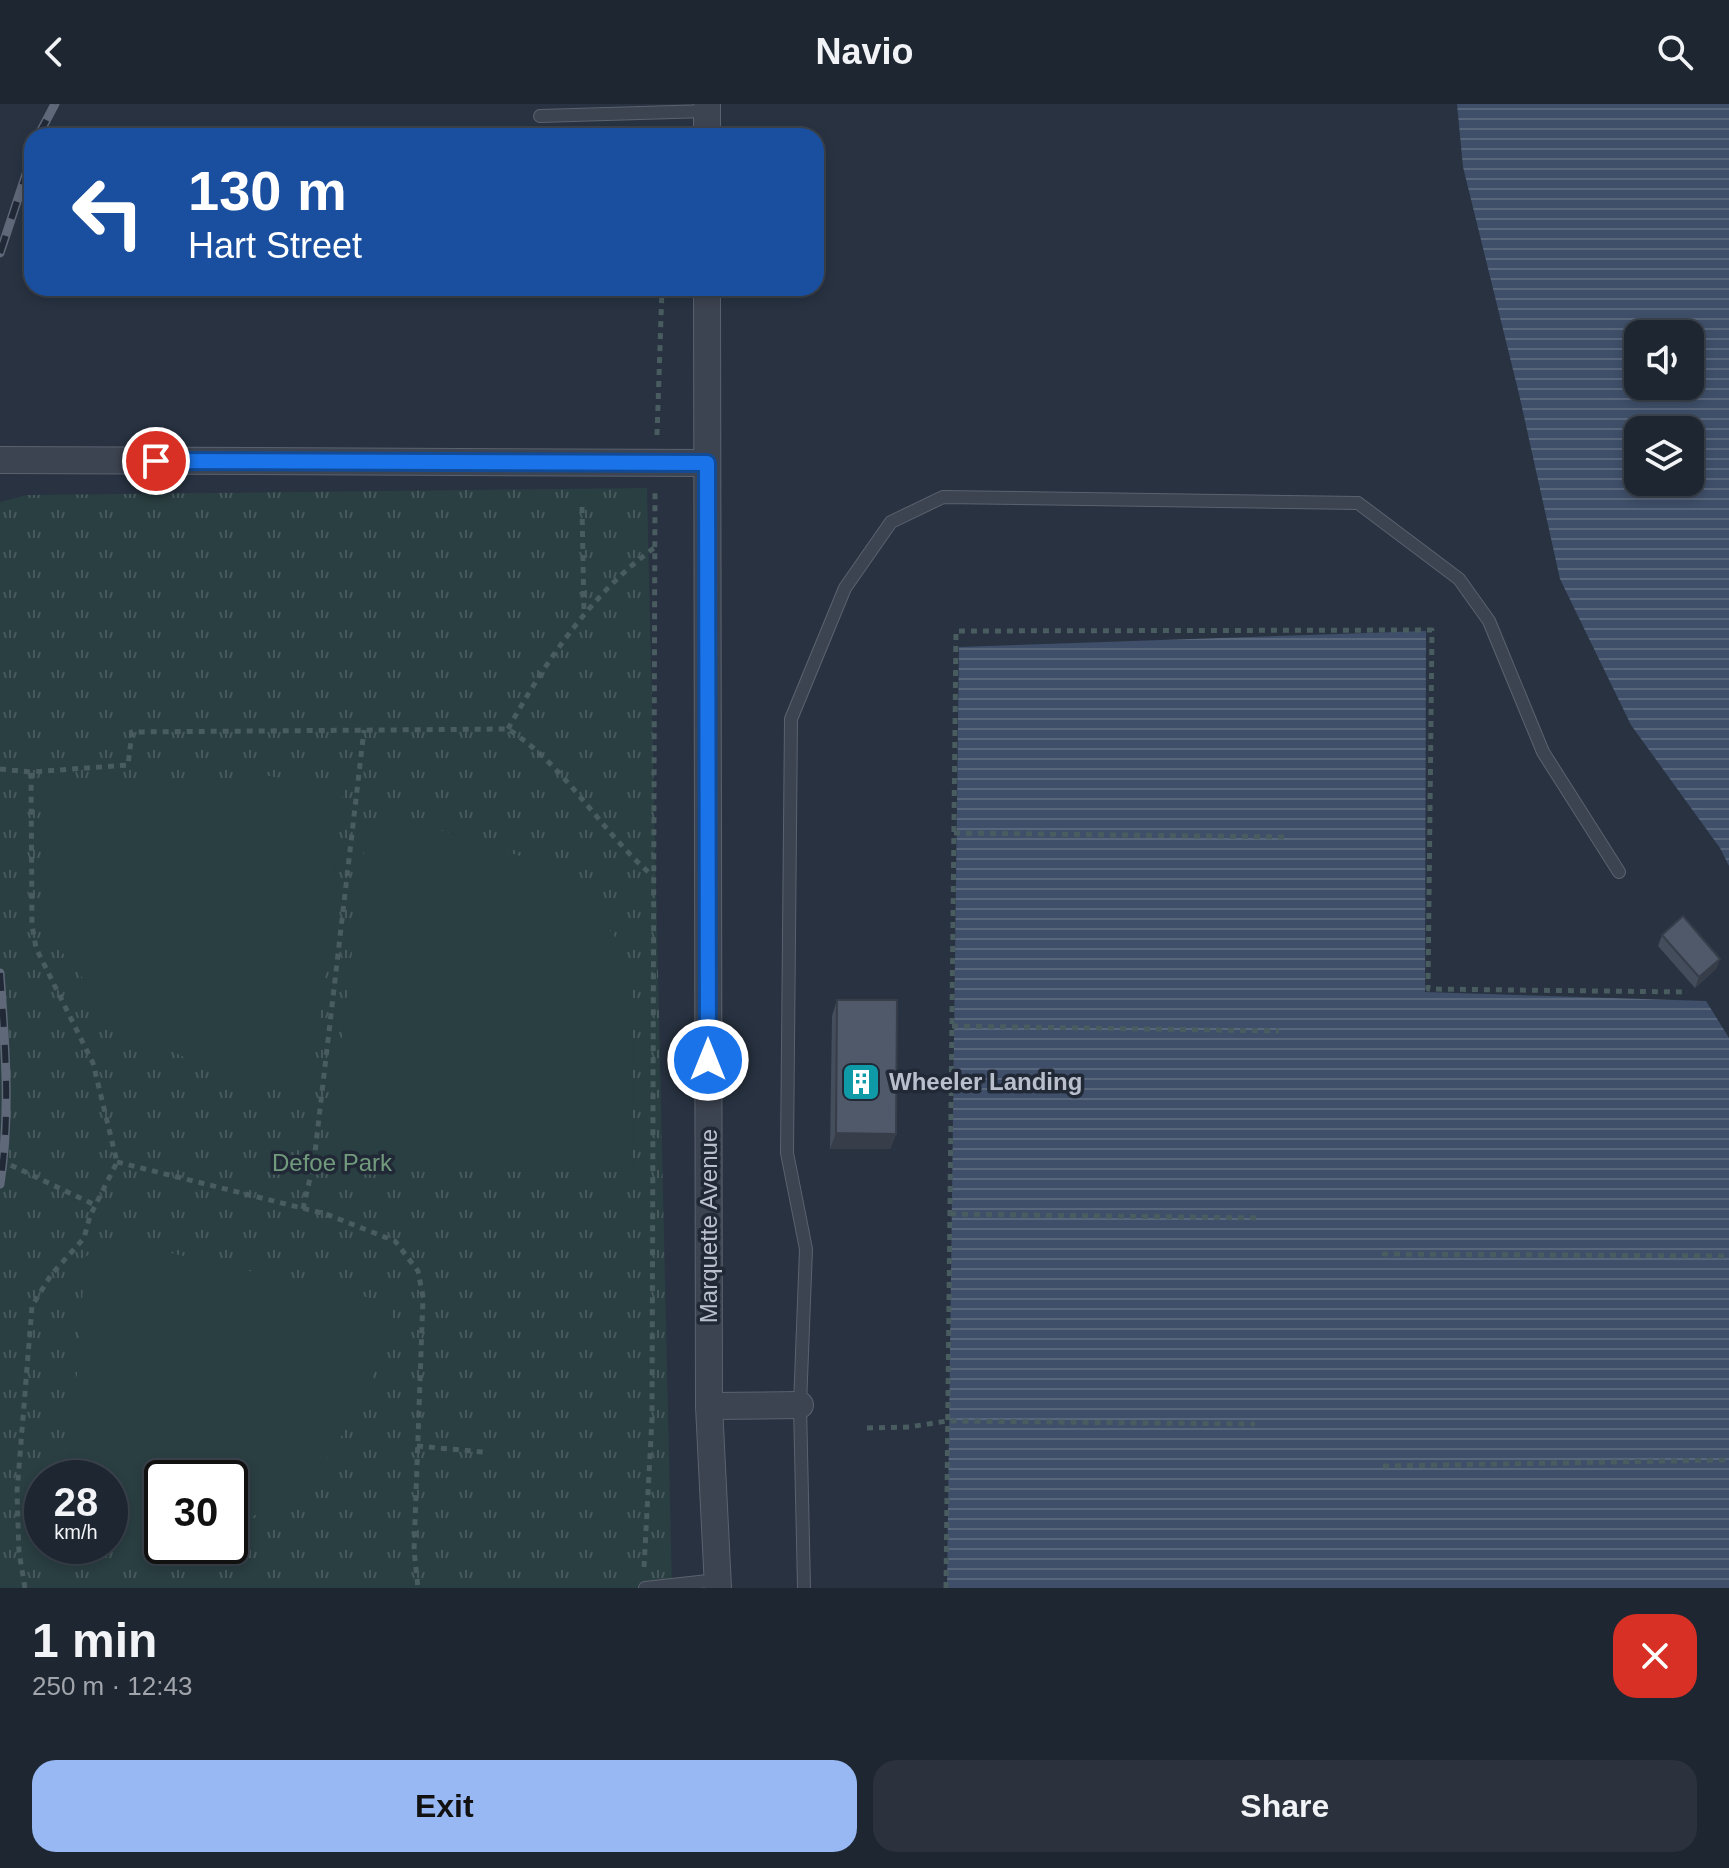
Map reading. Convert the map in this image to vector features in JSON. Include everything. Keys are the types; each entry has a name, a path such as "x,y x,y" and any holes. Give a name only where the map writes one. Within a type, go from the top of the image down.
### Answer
{"street":[{"name":"Marquette Avenue","path":"707,296 709,1406 718,1584"},
{"path":"0,460 707,463"},
{"path":"709,1406 800,1405"}],"lane":[{"path":"540,116 707,117"},
{"path":"804,1588 800,1405 806,1249 787,1153 791,719 845,588 891,522 943,497 1358,503 1459,579 1489,621 1543,752 1619,872"},
{"path":"645,1588 718,1584"}],"path":[{"path":"643,1573 652,1419 654,548 662,296"},
{"path":"582,507 584,614"},
{"path":"508,729 524,700 584,614 634,562 654,548"},
{"path":"946,1588 956,631 1432,630 1428,989 1688,992"},
{"path":"0,769 31,772 128,765 132,732 508,729 533,745 630,857 653,876"},
{"path":"303,1209 314,1161 364,730"},
{"path":"25,1588 19,1552 17,1492 32,1306 51,1275 84,1238 95,1205 117,1162 93,1063 36,948 32,925 31,772"},
{"path":"954,833 1285,837"},
{"path":"952,1026 1279,1031"},
{"path":"0,1160 95,1205"},
{"path":"117,1162 326,1214 395,1241 418,1271 423,1297 414,1550 418,1588"},
{"path":"949,1214 1261,1218"},
{"path":"1382,1254 1729,1256"},
{"path":"867,1428 909,1427 947,1421 1255,1424"},
{"path":"417,1446 483,1452"},
{"path":"1383,1466 1729,1460"}],"green space":[{"name":"Defoe Park","path":"647,488 672,1588 0,1588 0,502 27,495"},
{"path":"269,776 343,790 311,1087 226,1077 142,1037 97,996 47,933 42,791"},
{"path":"368,818 410,820 529,859 579,894 614,935 632,985 633,1172 347,1171 329,1147"},
{"path":"113,1240 392,1303 391,1339 333,1452 277,1502 248,1519 248,1460 144,1460 144,1553 128,1552 128,1460 71,1460 85,1257"}],"water":[{"path":"1457,104 1729,104 1729,866 1720,848 1631,725 1560,579 1519,394 1463,167"},
{"path":"1426,631 1425,992 1706,1001 1729,1038 1729,1588 947,1588 959,647"}],"building":[{"path":"1683,916 1720,959 1699,977 1662,935"},
{"name":"Wheeler Landing","path":"837,1000 897,1000 896,1134 836,1133"}],"railway":[{"path":"42,128 55,104"},
{"path":"0,253 24,180"},
{"path":"0,973 6,1105 0,1184"}],"place":[{"name":"Wheeler Landing","path":"861,1082"}],"route":[{"path":"156,461 707,463 708,1060"}]}
